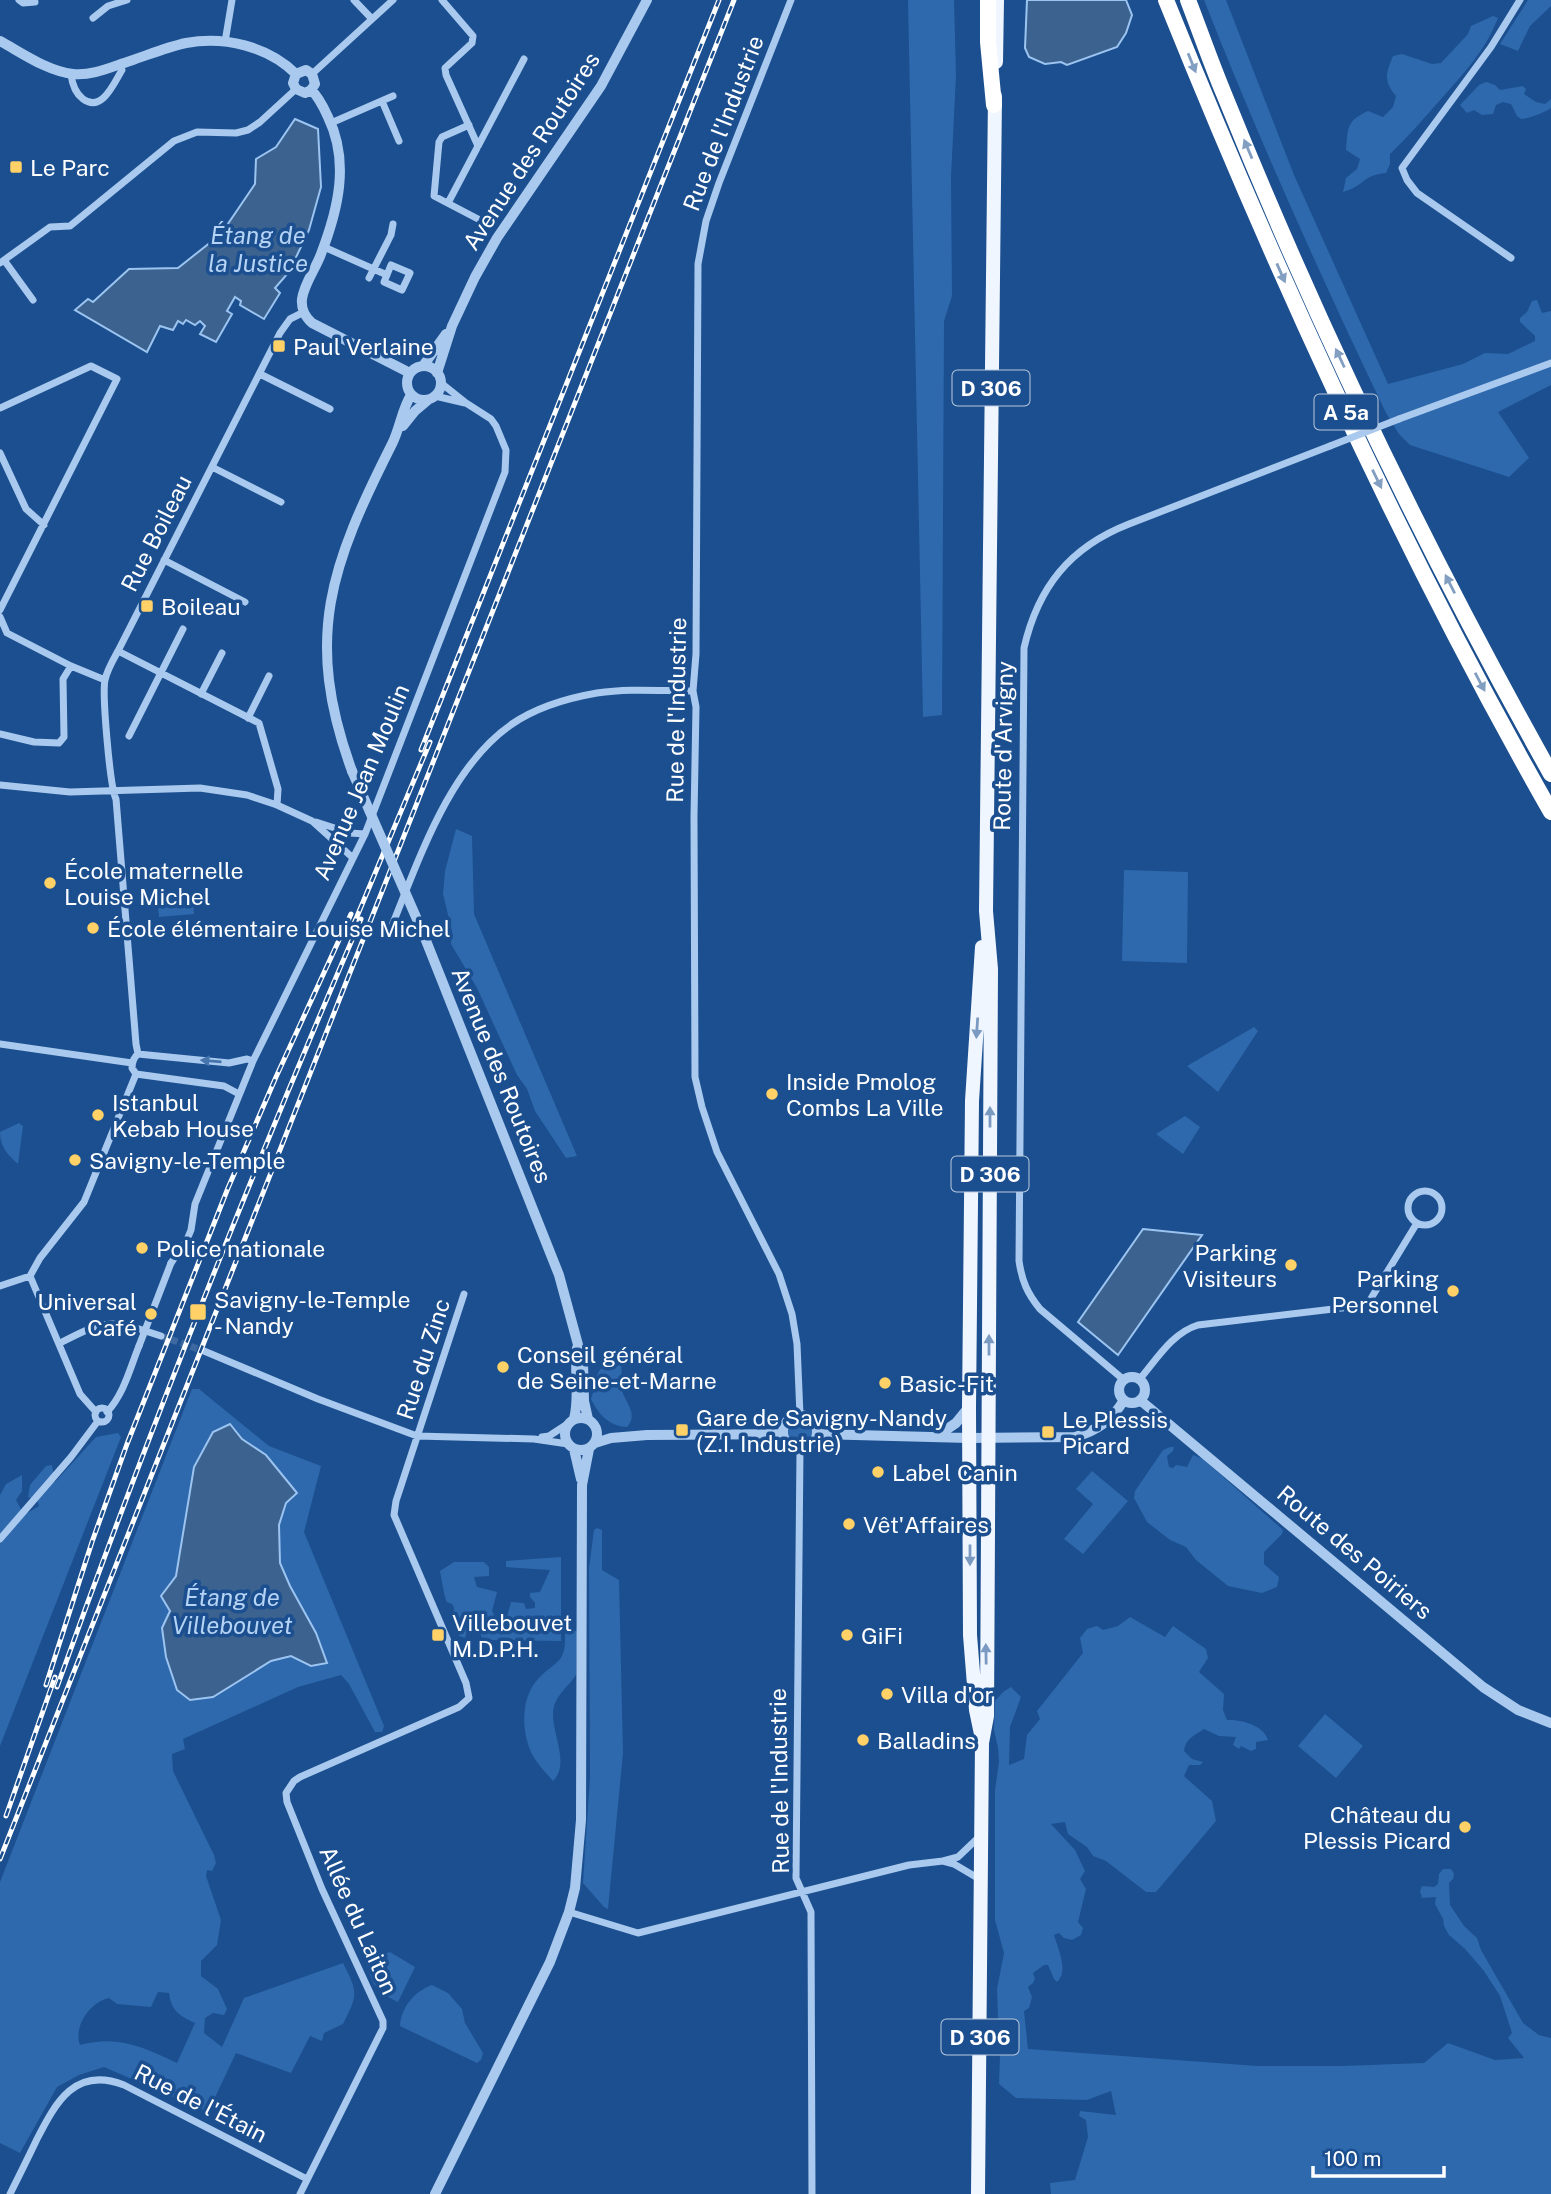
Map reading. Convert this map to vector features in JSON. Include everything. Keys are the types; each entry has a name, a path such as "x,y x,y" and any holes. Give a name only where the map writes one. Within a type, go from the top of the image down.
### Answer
{"highway":[{"path":"988,0 988,42 995,105"},
{"name":"A 5a","path":"1166,0 1258,221 1341,403 1469,662 1551,812"},
{"name":"A 5a","path":"1188,0 1229,107 1300,272 1349,377 1414,514 1551,774"},
{"path":"1538,750 1551,766"}],"main road":[{"name":"D 306","path":"982,1744 987,1716 991,969 986,911 997,0"},
{"name":"D 306","path":"978,2194 982,1744 976,1710 970,1635 969,1408 972,1101 986,911"}],"street":[{"path":"19,0 23,3 35,2"},
{"path":"93,18 108,6 127,0"},
{"path":"225,42 232,0"},
{"path":"354,0 372,19"},
{"path":"312,74 393,0"},
{"path":"442,0 473,36 472,43 446,68 446,75 478,146"},
{"name":"Avenue des Routoires","path":"591,1422 584,1401 583,1363 559,1275 423,933 352,771 336,723 329,691 326,639 338,566 349,534 401,428 411,395 407,385 409,375 415,368 424,366 452,326 497,238 601,86 647,0"},
{"name":"Rue de l'Industrie","path":"790,0 719,183 706,221 698,264 696,654 693,691 696,707 695,1077 717,1152 779,1274 792,1314 797,1344 800,1415"},
{"path":"1511,257 1417,193 1407,180 1402,167 1491,47 1520,0"},
{"path":"0,41 56,71 71,74 88,74 186,44 225,42 240,44 273,57 296,74"},
{"path":"448,203 524,59"},
{"path":"71,74 71,81 79,95 87,102 95,103 101,101 109,91 122,70 120,64"},
{"path":"306,70 312,74 315,84 311,90 305,93 296,89 293,83 296,74 306,70"},
{"path":"33,300 2,261 50,227 70,226 174,141 197,132 236,133 248,130 296,89"},
{"path":"311,90 331,123 341,165 338,201 324,247 303,293 304,312 312,323 406,371 409,375"},
{"path":"331,123 393,96"},
{"path":"382,101 399,141"},
{"path":"469,125 442,137 439,142 434,195 478,219"},
{"path":"369,278 391,235 393,224"},
{"path":"324,247 387,275"},
{"name":"Rue Boileau","path":"138,1054 105,680 285,325 290,319 304,312"},
{"name":"Avenue des Routoires","path":"401,428 422,403 432,398 452,326"},
{"name":"Route d'Arvigny","path":"1124,1380 1040,1309 1022,1282 1018,1261 1024,648 1038,604 1053,579 1074,555 1097,538 1399,419 1551,363"},
{"path":"0,408 91,366 117,379 0,610"},
{"path":"424,366 429,366 439,378"},
{"path":"260,373 330,409"},
{"name":"Avenue Jean Moulin","path":"107,1412 114,1405 122,1387 171,1263 191,1230 195,1204 253,1061 365,834 506,466 506,450 496,426 484,413 466,403 439,378"},
{"path":"411,395 419,400 432,398 466,403"},
{"path":"0,453 26,509 44,525"},
{"path":"212,467 281,502"},
{"path":"164,560 245,602"},
{"path":"0,617 7,633 105,680"},
{"path":"129,736 183,629"},
{"path":"118,650 259,723 278,789 277,805"},
{"path":"201,694 222,653"},
{"path":"0,734 34,742 59,743 64,737 63,679 71,666"},
{"path":"248,718 269,676"},
{"path":"391,928 444,804 463,774 499,734 520,718 541,708 577,697 600,692 637,690 693,691"},
{"path":"0,785 70,792 200,789 247,796 277,805 312,821 350,833 365,834"},
{"path":"312,821 353,858"},
{"path":"0,1044 132,1063"},
{"path":"239,1094 224,1086 136,1074 132,1063 138,1054 229,1063 247,1059 253,1061"},
{"path":"0,1286 30,1276 40,1258 84,1202 136,1074"},
{"path":"1423,1192 1434,1194 1441,1203 1441,1214 1428,1225 1417,1223 1408,1211 1410,1201 1423,1192"},
{"path":"1139,1380 1185,1329 1198,1325 1367,1305 1417,1223"},
{"path":"30,1276 80,1394 96,1412"},
{"name":"Rue du Zinc","path":"300,1777 459,1707 469,1698 466,1683 394,1515 396,1501 464,1294"},
{"path":"60,1343 105,1323 121,1323 160,1336"},
{"name":"Avenue des Routoires","path":"571,1421 577,1406 577,1345"},
{"path":"204,1351 318,1399 417,1436 534,1439 571,1446 592,1446 611,1438 647,1434"},
{"path":"1131,1377 1139,1380 1144,1390 1140,1400 1124,1400 1119,1390 1124,1380 1131,1377"},
{"path":"817,1434 970,1438 1068,1437 1083,1434 1107,1422 1124,1400"},
{"name":"Route des Poiriers","path":"1140,1400 1483,1687 1518,1710 1551,1723"},
{"path":"937,1436 956,1423 969,1408"},
{"path":"96,1412 101,1409 107,1412 108,1416 106,1421 98,1421"},
{"path":"96,1412 95,1418 98,1421"},
{"path":"800,1415 814,1423 817,1434 812,1444 800,1449 789,1445 783,1434 788,1421 800,1415"},
{"path":"0,1539 71,1457 98,1421"},
{"path":"534,1439 549,1436 571,1421 591,1422 616,1431 647,1434 783,1434"},
{"path":"571,1421 565,1434 582,1485"},
{"path":"435,2194 550,1962 569,1912 578,1869 581,1820 582,1485 592,1446 598,1434 591,1422"},
{"name":"Rue de l'Industrie","path":"800,1449 796,1878 811,1912 812,2194"},
{"name":"Allée du Laiton","path":"300,1777 286,1793 287,1802 322,1889 383,2021 383,2028 300,2194"},
{"path":"569,1912 638,1933 909,1865 958,1857 983,1833"},
{"path":"943,1861 954,1864 981,1880"},
{"name":"Rue de l'Étain","path":"10,2194 58,2102 75,2087 102,2080 124,2085 307,2179"}],"shaded area":[{"path":"908,0 954,0 956,75 951,177 952,296 944,321 942,715 923,717"},
{"path":"1204,0 1226,0 1294,175 1388,384 1463,364 1485,353 1508,354 1535,341 1535,336 1520,322 1532,301 1537,300 1542,313 1551,311 1551,385 1498,412 1529,458 1509,477 1410,445 1399,434 1386,413 1314,259"},
{"path":"1528,0 1551,0 1551,6 1530,26 1518,51 1500,44"},
{"path":"1493,16 1498,18 1481,51 1390,154 1386,173 1372,176 1343,192 1346,178 1357,169 1360,159 1346,150 1352,122 1368,111 1383,117 1393,107 1396,96 1387,77 1393,56 1402,54 1432,64 1441,63 1468,34 1471,26"},
{"path":"1486,82 1500,90 1523,86 1526,89 1524,94 1536,102 1545,104 1551,99 1551,108 1521,119 1511,104 1503,102 1496,105 1493,114 1482,115 1474,110 1467,113 1460,105 1479,85"},
{"path":"456,829 472,836 474,914 577,1156 566,1158 535,1111 527,1089 517,1075 477,988 451,944 452,931 443,894 445,871"},
{"path":"1124,870 1188,872 1187,963 1122,961"},
{"path":"192,893 194,914 159,917 157,897"},
{"path":"1254,1027 1258,1031 1218,1092 1187,1066"},
{"path":"1185,1116 1200,1127 1183,1154 1156,1134"},
{"path":"19,1123 23,1126 18,1164 5,1150 0,1132"},
{"path":"621,1361 622,1390 632,1418 627,1427 605,1419 591,1399 601,1369"},
{"path":"192,1389 199,1389 269,1446 321,1466 304,1532 384,1726 382,1732 375,1732 349,1684 341,1675 298,1687 183,1739 185,1749 172,1754 173,1771 216,1863 212,1871 207,1870 206,1876 221,1920 217,1945 201,1961 201,1976 218,1989 227,2009 224,2015 213,2013 205,2018 204,2033 222,2047 244,1998 343,1963 354,1987 354,2000 343,2024 324,2033 322,2041 310,2036 291,2073 236,2053 208,2112 104,2067 79,2075 57,2087 20,2153 0,2143 0,1882","holes":["230,1424 242,1439 266,1455 286,1503 279,1525 280,1563 290,1586 311,1666 291,1655 271,1661 213,1697 162,1628 170,1611 161,1596 176,1576 182,1549","158,1992 169,1993 177,2012 195,2023 177,2063 130,2044 107,2041 80,2045 78,2038 81,2023 90,2010 102,2000 109,1998 117,2004 151,2007"]},
{"path":"801,1419 810,1423 814,1432 810,1441 801,1445 792,1441 788,1432 792,1423"},
{"path":"118,1433 121,1437 0,1746 0,1495 6,1484 22,1475 22,1491 16,1500 24,1515 39,1506 37,1500 28,1497 30,1485 46,1466 52,1465 55,1482 96,1437"},
{"path":"1174,1447 1167,1456 1169,1467 1187,1467 1193,1455 1203,1459 1283,1530 1264,1552 1264,1564 1279,1577 1277,1587 1262,1593 1228,1586 1196,1560 1186,1547 1170,1540 1147,1522 1134,1498 1135,1491 1163,1450"},
{"path":"1092,1471 1128,1501 1083,1554 1064,1539 1093,1504 1076,1489"},
{"path":"594,1530 602,1530 602,1570 619,1580 623,1753 608,1909 583,1883 590,1777 589,1568"},
{"path":"561,1557 561,1641 482,1640 480,1630 468,1628 465,1638 459,1636 461,1627 468,1619 458,1619 454,1615 452,1604 446,1600 440,1571 454,1562 484,1562 489,1567 489,1576 474,1577 477,1587 497,1592 492,1611 496,1618 504,1619 511,1602 524,1603 526,1609 535,1608 530,1593 540,1592 550,1570 506,1567 506,1561"},
{"path":"1130,1617 1165,1637 1173,1626 1206,1649 1208,1658 1199,1672 1224,1694 1223,1710 1227,1720 1245,1722 1257,1727 1268,1740 1256,1742 1256,1749 1251,1751 1241,1746 1239,1749 1233,1745 1236,1737 1219,1736 1204,1729 1189,1740 1184,1751 1192,1759 1203,1762 1200,1765 1189,1765 1184,1776 1212,1801 1216,1821 1156,1892 1146,1892 1106,1861 1093,1856 1087,1847 1068,1834 1065,1822 1051,1824 1075,1850 1085,1871 1080,1879 1086,1889 1078,1922 1083,1928 1081,1935 1072,1940 1059,1933 1054,1935 1062,1966 1057,1982 1048,1965 1033,1973 1035,1979 1028,1987 1032,1997 1029,2008 1024,2011 1028,2049 1257,2066 1341,2066 1424,2063 1448,2043 1495,2060 1524,2058 1508,2038 1512,2033 1500,1996 1484,1971 1449,1935 1435,1904 1436,1897 1422,1898 1422,1886 1434,1887 1438,1884 1439,1874 1443,1869 1451,1869 1454,1874 1449,1883 1450,1905 1464,1926 1477,1938 1481,1950 1523,2023 1539,2035 1551,2038 1551,2194 1051,2194 1050,2183 1075,2180 1088,2137 1086,2120 1079,2116 1080,2111 1116,2115 1111,2091 1087,2100 1016,2098 999,2084 1001,2027 997,1989 1004,1953 995,1920 995,1790 999,1762 994,1730 995,1701 1011,1687 1021,1697 1010,1727 1009,1765 1024,1759 1027,1735 1040,1719 1037,1711 1083,1653 1080,1638 1087,1629 1097,1626 1103,1630 1118,1626"},
{"path":"565,1631 577,1631 576,1675 554,1706 560,1764 553,1781 533,1756 526,1737 524,1716 532,1687 562,1656"},
{"path":"1325,1714 1363,1746 1336,1778 1298,1746"},
{"path":"390,1952 415,1967 398,2002 376,1986 366,1960"},
{"path":"432,1985 448,1993 462,2009 465,2023 483,2053 477,2063 400,2026 403,2012 410,2001 420,1991"}],"water":[{"path":"1027,0 1126,0 1132,15 1126,33 1117,47 1067,65 1061,62 1045,64 1029,57 1025,48"},
{"name":"Étang de la Justice","path":"295,119 318,129 321,187 309,230 289,272 275,288 280,293 264,319 240,305 241,301 235,297 227,311 232,314 216,342 200,334 205,326 200,321 195,325 186,320 183,324 178,321 173,330 160,326 147,352 75,310 88,299 93,302 129,269 178,268 221,234 255,184 256,159 276,147"},
{"path":"1143,1229 1202,1235 1118,1355 1078,1322"},
{"name":"Étang de Villebouvet","path":"230,1424 242,1439 266,1455 297,1493 286,1503 279,1525 280,1563 316,1633 327,1663 311,1666 291,1656 271,1661 213,1697 190,1700 177,1690 166,1657 162,1628 170,1611 161,1596 176,1576 194,1467 213,1432"}],"tunnel":[{"path":"161,1336 204,1351"}],"railway":[{"path":"421,750 719,0"},
{"path":"0,1859 734,0"},
{"path":"353,926 430,742"},
{"path":"46,1685 127,1444 228,1188 351,914"},
{"path":"57,1687 128,1493 203,1301 361,919"},
{"path":"6,1816 55,1677"}],"place":[{"name":"Le Parc","path":"16,167"},
{"name":"Paul Verlaine","path":"279,346"},
{"name":"Boileau","path":"147,606"},
{"name":"École maternelle Louise Michel","path":"50,883"},
{"name":"École élémentaire Louise Michel","path":"93,928"},
{"name":"Inside Pmolog Combs La Ville","path":"772,1094"},
{"name":"Istanbul Kebab House","path":"98,1115"},
{"name":"Savigny-le-Temple","path":"75,1160"},
{"name":"Police nationale","path":"142,1248"},
{"name":"Parking Visiteurs","path":"1291,1265"},
{"name":"Parking Personnel","path":"1453,1291"},
{"name":"Savigny-le-Temple - Nandy","path":"198,1312"},
{"name":"Universal Café","path":"151,1314"},
{"name":"Conseil général de Seine-et-Marne","path":"503,1367"},
{"name":"Basic-Fit","path":"885,1383"},
{"name":"Gare de Savigny-Nandy (Z.I. Industrie)","path":"682,1430"},
{"name":"Le Plessis Picard","path":"1048,1432"},
{"name":"Label Canin","path":"878,1472"},
{"name":"Vêt'Affaires","path":"849,1524"},
{"name":"Villebouvet M.D.P.H.","path":"438,1635"},
{"name":"GiFi","path":"847,1635"},
{"name":"Villa d'or","path":"887,1694"},
{"name":"Balladins","path":"863,1740"},
{"name":"Château du Plessis Picard","path":"1465,1827"}]}
